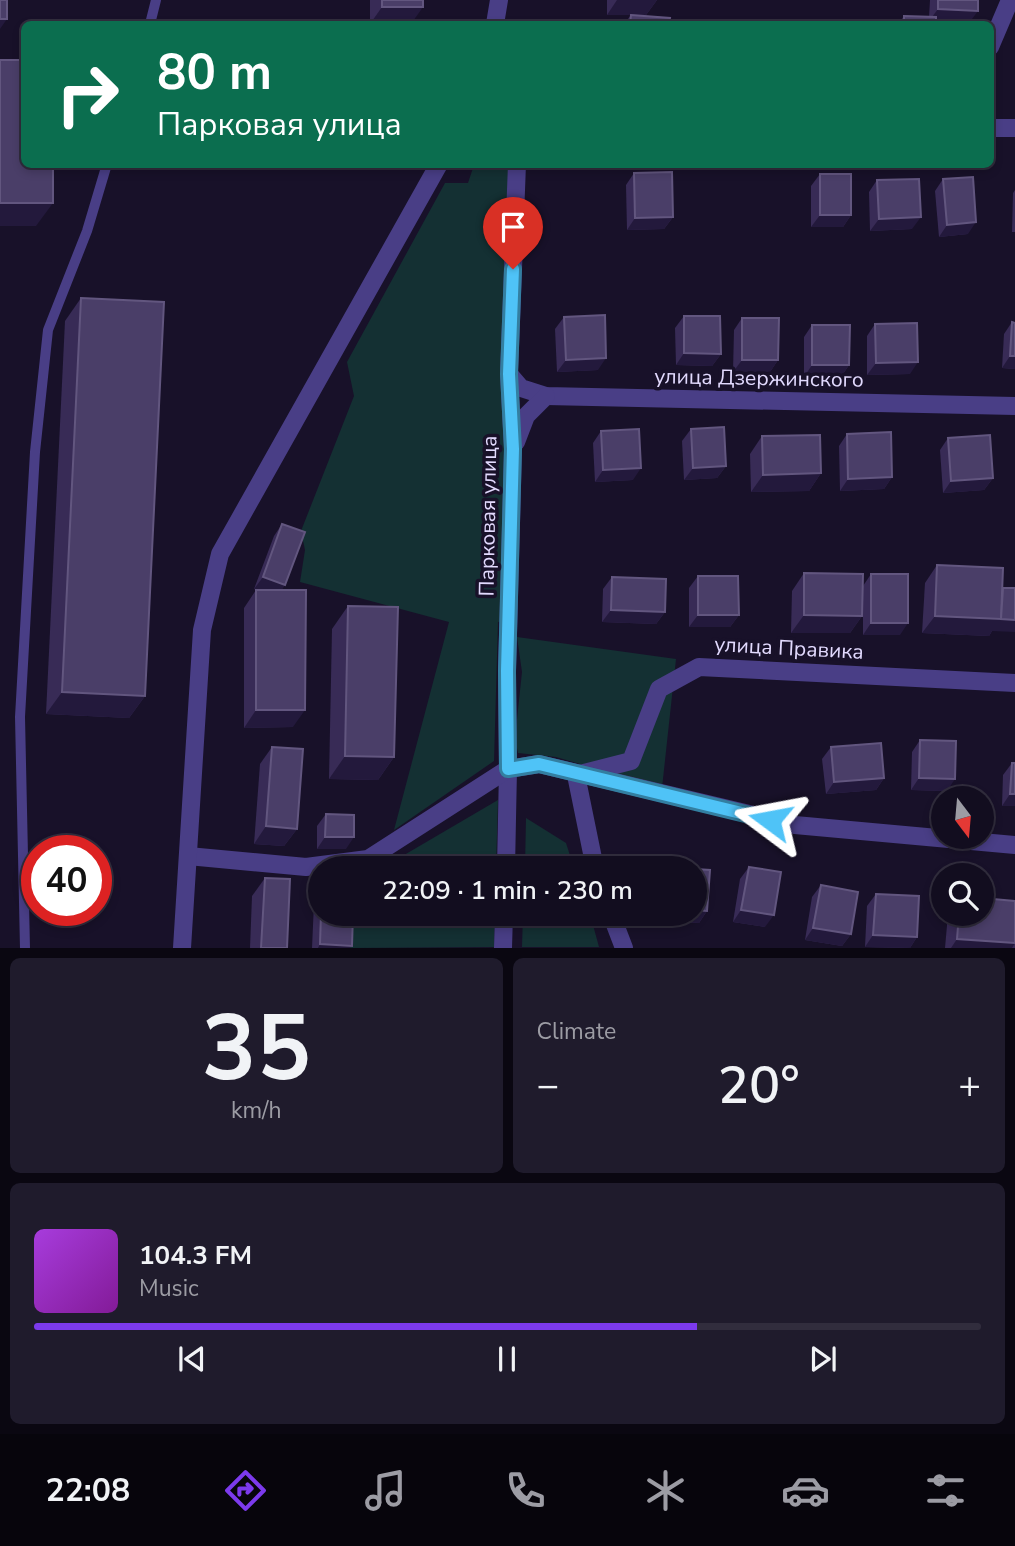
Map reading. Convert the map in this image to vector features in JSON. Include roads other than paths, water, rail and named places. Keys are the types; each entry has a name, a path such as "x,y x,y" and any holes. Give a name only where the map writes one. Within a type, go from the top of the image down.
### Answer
{"street":[{"path":"496,21 499,0"},
{"path":"994,38 1010,0"},
{"path":"994,128 1015,128"},
{"path":"182,947 202,630 220,554 437,168"},
{"name":"Парковая улица","path":"506,856 507,671 513,449 509,374 517,168"},
{"name":"улица Дзержинского","path":"509,374 521,388 546,396 1015,406"},
{"path":"513,449 526,416 546,396"},
{"name":"улица Правика","path":"576,775 631,761 659,689 699,667 1015,682"},
{"path":"188,856 306,867 368,859 508,769 539,764 794,825 1015,845"},
{"path":"576,775 593,856"},
{"path":"503,947 504,926"},
{"path":"616,926 624,947"}],"lane":[{"path":"151,21 156,0"},
{"path":"25,947 20,717 35,452 48,330 87,231 106,168"}]}
